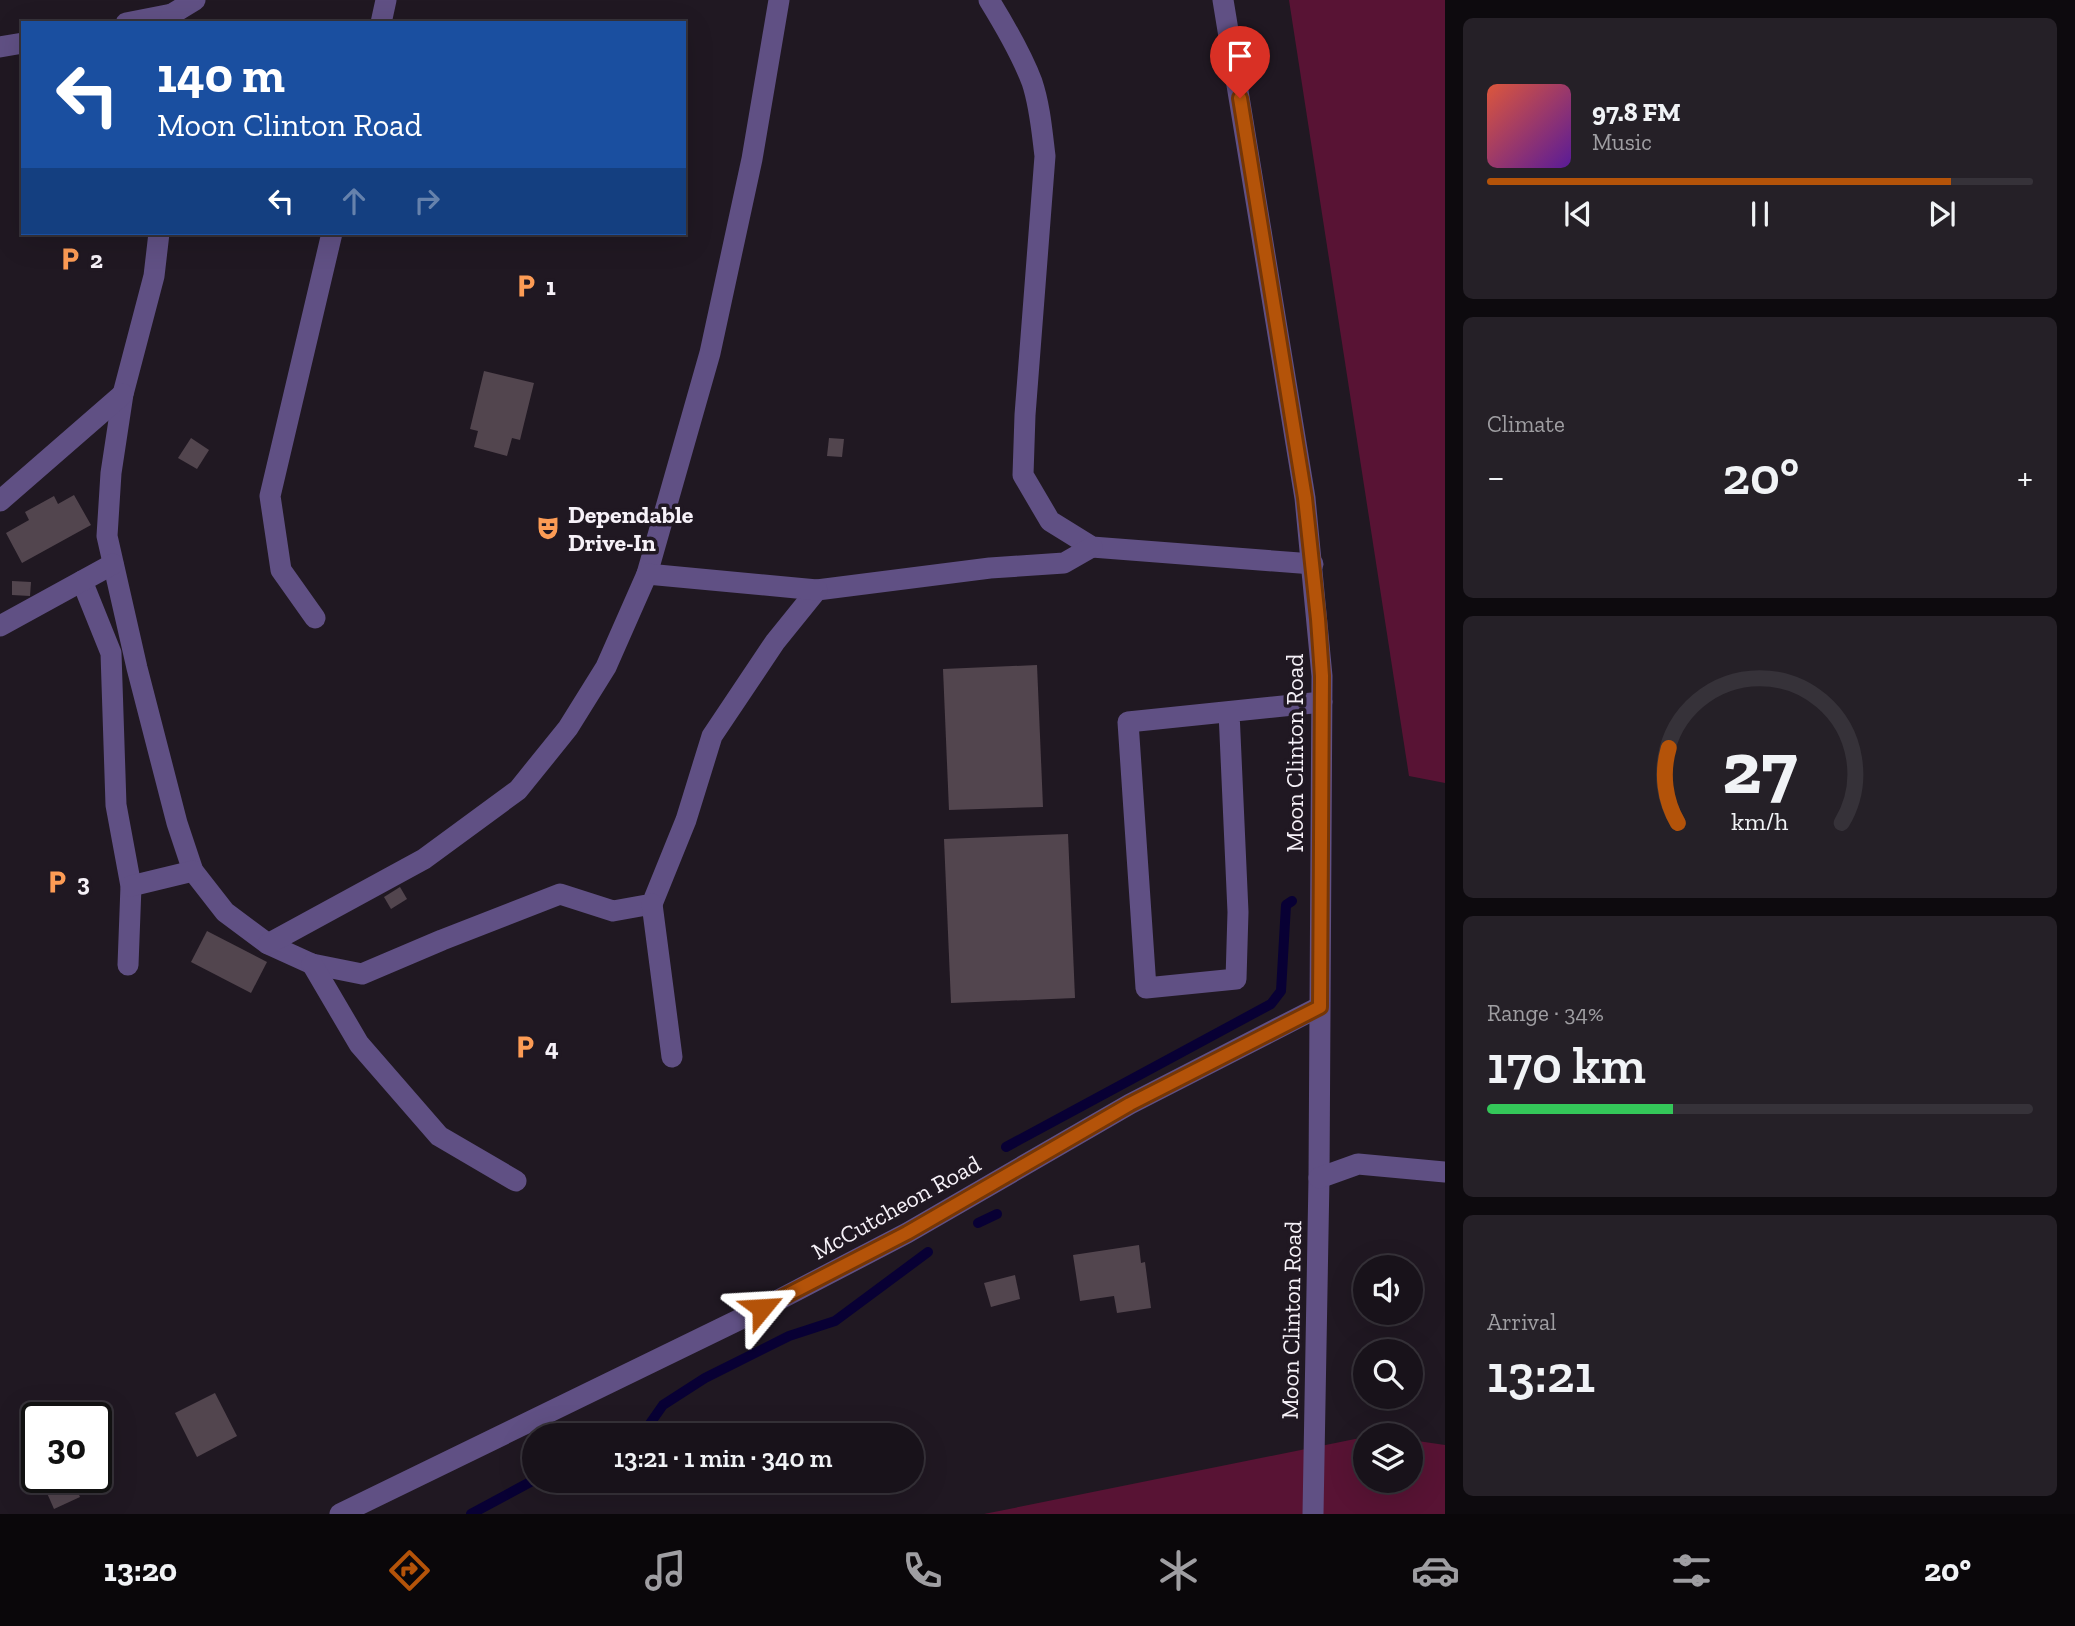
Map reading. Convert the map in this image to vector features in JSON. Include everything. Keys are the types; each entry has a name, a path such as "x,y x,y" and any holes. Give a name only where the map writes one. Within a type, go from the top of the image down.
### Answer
{"street":[{"path":"144,21 171,18 195,0"},
{"path":"381,21 386,0"},
{"path":"268,944 424,859 518,790 568,728 606,667 647,574 710,354 752,159 779,0"},
{"path":"989,0 1010,34 1032,82 1041,121 1045,156 1025,415 1023,475 1050,521 1092,547 1313,564"},
{"name":"Moon Clinton Road","path":"1223,0 1305,498 1322,676 1320,1178 1313,1514"},
{"path":"0,47 21,43"},
{"path":"159,235 154,276 123,394 111,473 107,536 137,668 177,823 193,871 225,912 268,944 312,964 362,974 560,894 613,911 652,904"},
{"path":"315,618 281,570 270,496 332,235"},
{"path":"0,501 123,394"},
{"path":"647,574 817,590 990,568 1064,563 1092,547"},
{"path":"0,625 113,564"},
{"path":"82,581 111,653 116,805 131,886 128,965"},
{"path":"672,1058 652,904 686,820 712,736 775,642 817,590"},
{"path":"1229,712 1238,912 1236,979 1146,988 1128,722 1322,702"},
{"path":"131,886 193,871"},
{"path":"312,964 359,1044 439,1136 516,1181"},
{"name":"McCutcheon Road","path":"340,1514 787,1295 907,1233 1130,1104 1320,1007"},
{"path":"1320,1178 1358,1164 1445,1172"}],"shaded area":[{"path":"1289,0 1445,0 1445,783 1409,776"},
{"path":"1353,1439 1353,1493 1423,1493 1423,1442 1445,1445 1445,1514 984,1514"}],"building":[{"path":"484,371 534,383 520,440 512,438 507,456 474,447 478,431 470,429"},
{"path":"191,438 209,450 197,469 178,458"},
{"path":"829,438 844,439 842,457 827,456"},
{"path":"74,495 91,525 22,563 6,533 29,520 25,512 54,496 58,504"},
{"path":"12,581 31,582 30,596 12,595"},
{"path":"1037,665 1043,807 949,810 943,669"},
{"path":"1068,834 1075,998 951,1003 944,839"},
{"path":"400,887 407,899 391,909 384,897"},
{"path":"207,931 267,962 251,993 191,962"},
{"path":"1139,1245 1141,1263 1145,1262 1151,1308 1117,1313 1114,1296 1080,1301 1073,1255"},
{"path":"1015,1275 1020,1299 991,1307 984,1283"},
{"path":"215,1393 237,1436 197,1457 175,1413"},
{"path":"47,1493 78,1493 80,1497 54,1509"}],"waterway":[{"path":"1006,1147 1271,1004 1281,991 1286,905 1292,901"},
{"path":"978,1223 997,1214"},
{"path":"650,1423 663,1405 705,1378 789,1336 835,1321 928,1252"},
{"path":"471,1514 522,1486"}],"place":[{"name":"2","path":"70,259"},
{"name":"1","path":"526,286"},
{"name":"Dependable Drive-In","path":"548,528"},
{"name":"3","path":"57,882"},
{"name":"4","path":"525,1047"}],"route":[{"path":"762,1308 907,1233 1130,1104 1320,1007 1322,676 1318,619 1305,498 1240,98"}]}
